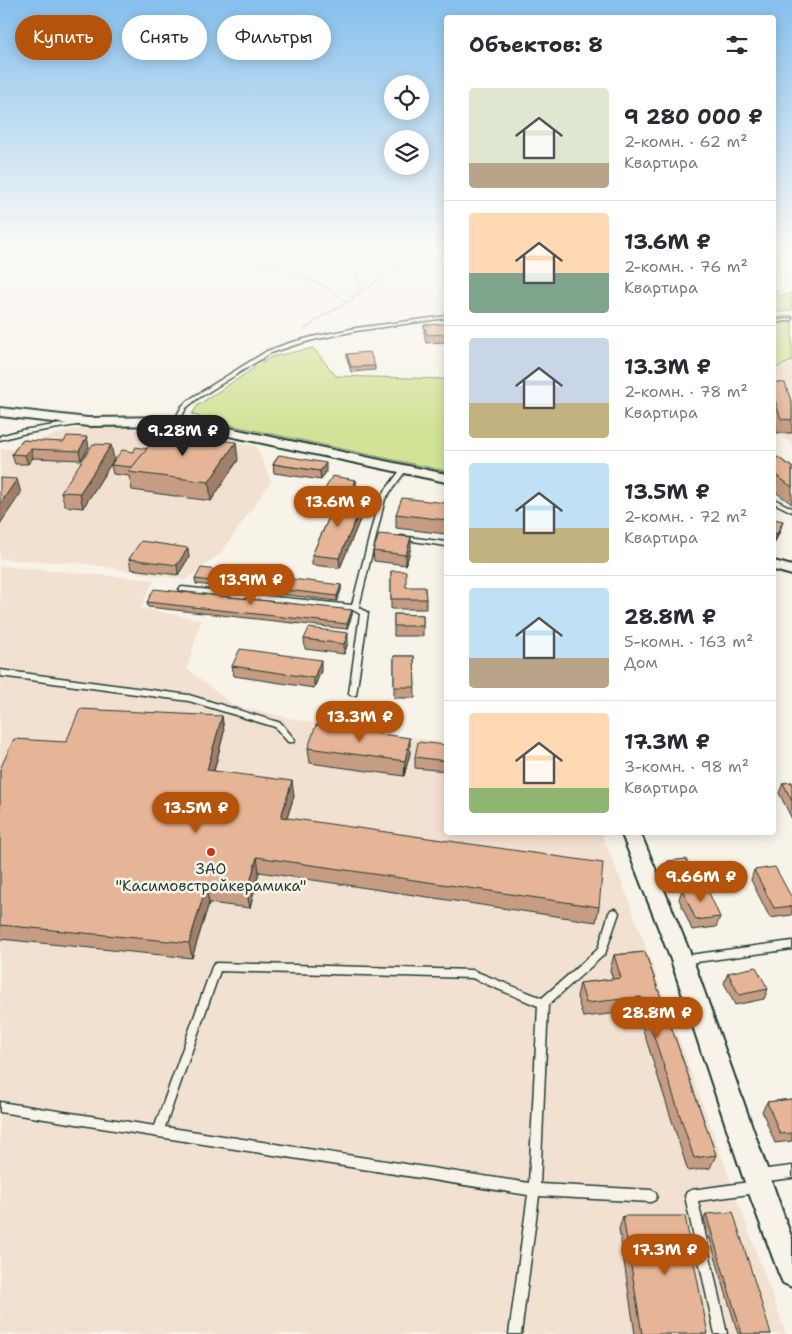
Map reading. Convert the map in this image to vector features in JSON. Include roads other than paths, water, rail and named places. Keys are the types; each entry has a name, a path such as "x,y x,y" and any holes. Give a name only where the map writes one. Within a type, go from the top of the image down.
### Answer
{"street":[{"path":"0,412 88,422 177,421 444,478"},
{"path":"776,566 792,571"},
{"path":"631,835 682,960 757,1182 792,1274"}],"lane":[{"path":"177,421 184,407 195,398 269,352 347,331 444,317"},
{"path":"776,322 792,319"},
{"path":"0,438 22,432 88,422"},
{"path":"356,608 382,499 404,469"},
{"path":"776,502 792,510"},
{"path":"373,534 382,536"},
{"path":"392,537 444,544"},
{"path":"182,589 356,608 364,613 353,693"},
{"path":"0,673 189,698 278,725 291,740"},
{"path":"515,1334 534,1190 543,1003 602,951 614,913"},
{"path":"682,960 792,945"},
{"path":"158,1132 217,967 472,974 543,1003"},
{"path":"0,1107 534,1190 650,1196"},
{"path":"721,1334 690,1196 757,1182 792,1172"}],"place":[{"name":"ЗАО \"Касимовстройкерамика\"","path":"211,852"}]}
